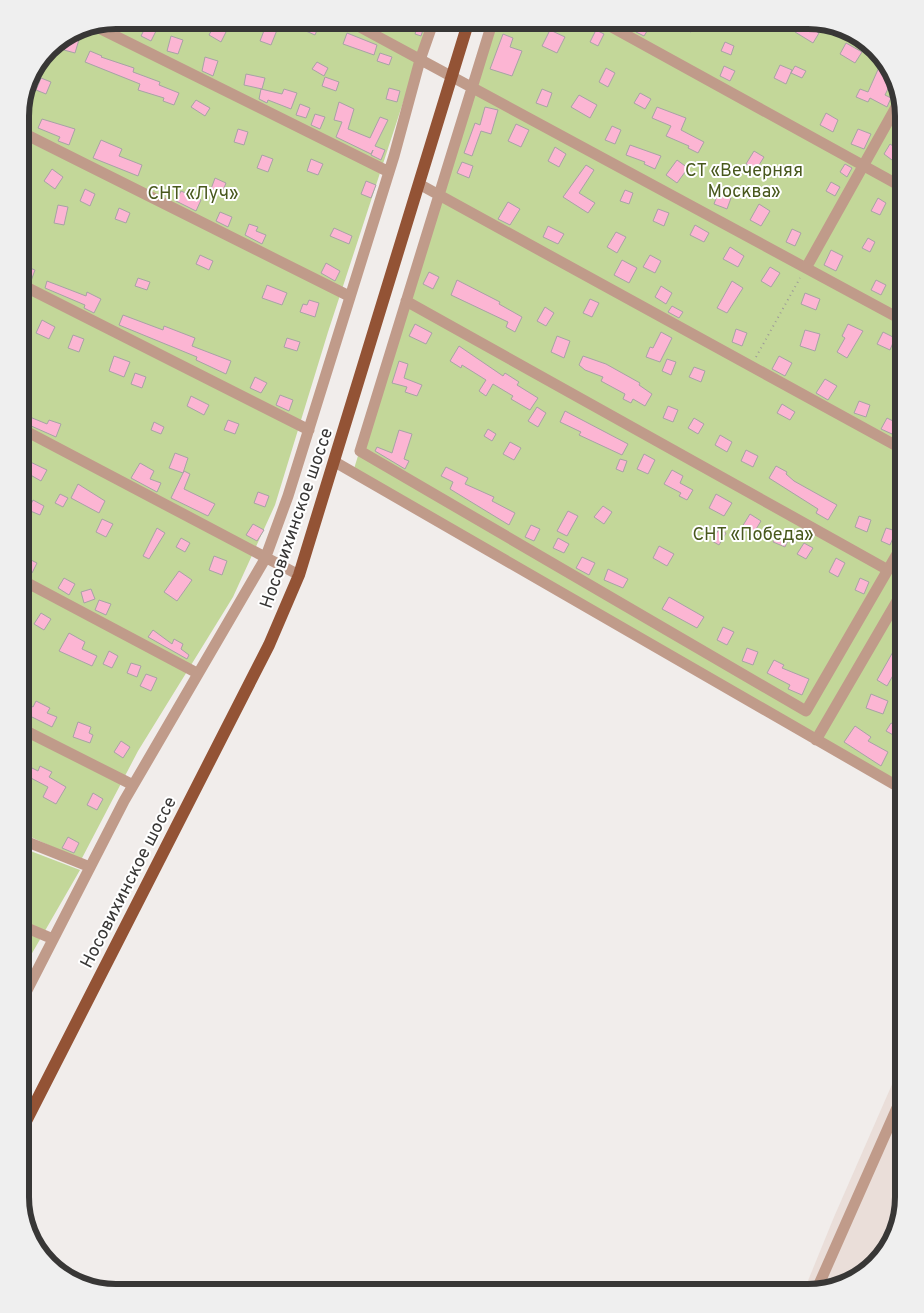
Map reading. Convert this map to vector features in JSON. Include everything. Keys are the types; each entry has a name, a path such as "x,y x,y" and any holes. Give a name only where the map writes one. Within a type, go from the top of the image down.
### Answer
{"main road":[{"name":"Носовихинское шоссе","path":"29,1114 269,645 299,575 466,29"}],"street":[{"path":"363,29 895,316"},
{"path":"29,986 133,785 265,559 288,496 389,172 420,60 431,29"},
{"path":"491,29 360,451 806,711 895,558"},
{"path":"615,29 895,183"},
{"path":"103,30 389,172"},
{"path":"806,268 895,109"},
{"path":"29,136 349,296"},
{"path":"419,184 895,445"},
{"path":"29,289 308,430"},
{"path":"406,301 888,570"},
{"path":"29,433 225,535 265,559 299,575"},
{"path":"335,462 895,785"},
{"path":"29,584 197,673"},
{"path":"816,740 895,604"},
{"path":"29,733 133,785"},
{"path":"29,843 90,867"},
{"path":"29,928 52,939"},
{"path":"819,1284 895,1112"}],"path":[{"path":"751,366 806,268"}],"shaded area":[{"path":"895,1078 895,1209 889,1231 870,1259 852,1273 820,1284 807,1284"}],"green space":[{"name":"СНТ «Луч»","path":"427,29 328,332 275,505 233,597 138,751 81,860 29,836 29,110 35,82 43,67 67,43 82,35 98,30"},
{"path":"490,29 814,29 826,30 847,38 857,43 874,58 889,82 895,104 895,785 353,472"},
{"path":"29,850 80,870 29,959"}],"building":[{"path":"144,29 156,31 151,41 141,36"},
{"path":"212,29 227,30 221,42 209,35"},
{"path":"265,29 277,29 271,45 260,41"},
{"path":"301,29 318,29 315,35"},
{"path":"416,29 423,29 421,36 415,34"},
{"path":"638,29 648,29 644,36 636,32"},
{"path":"797,29 812,29 819,33 813,43 795,32"},
{"path":"550,30 565,37 557,53 542,46"},
{"path":"596,30 604,34 598,46 590,42"},
{"path":"347,33 377,45 374,55 343,44"},
{"path":"503,34 513,38 510,47 522,51 512,76 490,69"},
{"path":"80,36 75,53 64,50 66,44"},
{"path":"171,36 183,40 178,54 167,51"},
{"path":"725,42 734,46 731,55 721,51"},
{"path":"846,43 862,52 855,63 840,54"},
{"path":"90,51 101,57 134,68 133,72 160,82 159,85 179,93 174,105 163,101 164,98 138,90 140,84 85,62"},
{"path":"380,53 392,57 389,65 377,61"},
{"path":"205,57 218,61 213,76 202,71"},
{"path":"317,62 328,68 324,76 312,69"},
{"path":"780,65 792,70 786,84 774,78"},
{"path":"724,66 735,71 730,81 720,76"},
{"path":"795,66 806,71 802,78 791,73"},
{"path":"880,66 890,85 885,95 891,98 887,107 870,98 868,102 856,97 860,89 868,92"},
{"path":"606,68 615,73 608,87 599,82"},
{"path":"246,74 265,78 262,89 244,85"},
{"path":"325,77 339,82 336,91 322,86"},
{"path":"41,78 51,82 46,94 36,90"},
{"path":"389,88 400,91 397,102 386,99"},
{"path":"261,89 282,94 284,89 297,93 291,109 268,100 267,103 259,99"},
{"path":"542,89 552,93 547,107 536,103"},
{"path":"640,93 651,99 645,109 634,103"},
{"path":"579,95 597,105 590,118 571,107"},
{"path":"196,100 210,108 205,116 191,107"},
{"path":"339,102 354,109 348,129 370,138 380,117 388,120 375,146 385,150 381,160 371,155 373,150 371,154 336,137 342,122 334,120"},
{"path":"300,104 310,108 306,118 296,115"},
{"path":"485,107 498,110 491,134 481,131 472,156 464,153 475,123 480,125"},
{"path":"657,107 686,118 681,130 704,142 698,153 688,148 689,146 666,136 671,126 652,118"},
{"path":"826,113 838,120 833,132 820,125"},
{"path":"315,114 325,117 320,129 311,125"},
{"path":"42,119 75,129 69,145 58,141 60,137 38,128"},
{"path":"516,124 529,130 521,147 508,141"},
{"path":"612,126 621,130 615,144 605,140"},
{"path":"238,129 248,132 244,145 234,142"},
{"path":"858,129 871,134 864,149 851,144"},
{"path":"101,140 122,149 119,156 142,165 138,176 93,158"},
{"path":"890,144 895,147 895,156 892,160 884,154"},
{"path":"630,145 661,156 655,169 644,164 645,162 626,155"},
{"path":"555,147 566,154 559,167 548,161"},
{"path":"754,151 764,157 756,170 746,164"},
{"path":"262,155 273,159 268,172 257,168"},
{"path":"311,159 323,164 318,175 307,171"},
{"path":"677,160 688,168 677,183 666,175"},
{"path":"462,162 473,166 469,178 457,173"},
{"path":"845,164 852,168 847,177 840,172"},
{"path":"586,165 594,170 579,193 595,203 588,213 563,197"},
{"path":"52,169 63,177 55,189 44,181"},
{"path":"215,178 226,183 222,193 211,189"},
{"path":"366,181 376,185 371,198 361,194"},
{"path":"831,182 840,187 835,196 826,191"},
{"path":"85,189 95,194 90,206 80,201"},
{"path":"625,190 633,193 629,204 620,201"},
{"path":"181,191 201,200 196,211 176,201"},
{"path":"718,193 731,198 727,209 714,204"},
{"path":"878,198 886,203 880,215 871,211"},
{"path":"508,202 520,209 510,225 498,219"},
{"path":"759,204 770,211 761,226 750,220"},
{"path":"58,205 68,207 64,225 54,223"},
{"path":"119,208 130,213 126,223 115,219"},
{"path":"658,209 669,213 664,226 653,221"},
{"path":"220,212 232,217 228,227 216,221"},
{"path":"249,224 258,227 256,231 266,235 262,244 245,235"},
{"path":"695,225 709,233 704,242 690,235"},
{"path":"548,226 564,234 558,244 543,237"},
{"path":"334,228 352,236 349,244 330,236"},
{"path":"792,229 801,233 795,246 786,242"},
{"path":"616,232 626,237 617,253 607,247"},
{"path":"868,238 875,242 870,252 862,248"},
{"path":"730,247 744,256 738,267 723,259"},
{"path":"831,250 843,256 836,271 824,265"},
{"path":"200,255 213,261 209,270 196,264"},
{"path":"650,255 661,261 655,273 643,267"},
{"path":"622,260 637,268 629,283 614,275"},
{"path":"326,263 340,271 335,281 321,273"},
{"path":"770,267 780,273 771,287 761,281"},
{"path":"29,268 35,270 31,281 29,280"},
{"path":"429,272 439,277 433,289 423,284"},
{"path":"138,278 150,282 147,290 135,286"},
{"path":"457,280 500,302 499,304 522,317 515,332 506,327 508,322 451,295"},
{"path":"876,280 886,285 881,295 871,290"},
{"path":"47,281 86,296 87,292 101,299 94,313 84,308 85,305 45,288"},
{"path":"732,281 743,288 727,313 717,308"},
{"path":"267,285 287,293 282,305 262,298"},
{"path":"661,286 672,293 666,304 655,297"},
{"path":"805,293 820,299 816,310 801,304"},
{"path":"590,299 599,303 592,317 583,313"},
{"path":"309,300 319,303 315,317 300,312 303,304 307,305"},
{"path":"672,306 683,312 679,318 668,312"},
{"path":"545,307 554,313 546,326 537,321"},
{"path":"123,315 163,330 164,326 195,338 192,346 231,361 226,374 196,360 197,357 119,325"},
{"path":"42,320 55,327 49,339 36,333"},
{"path":"415,324 432,333 426,344 409,336"},
{"path":"848,324 863,331 847,358 837,352 845,338 842,336"},
{"path":"736,329 747,333 742,346 732,342"},
{"path":"805,330 820,334 815,351 800,346"},
{"path":"661,332 672,338 660,362 646,357 650,347 653,348"},
{"path":"883,332 895,338 890,350 877,344"},
{"path":"73,335 84,339 79,352 68,348"},
{"path":"557,336 570,341 564,358 551,352"},
{"path":"287,338 300,342 297,351 284,347"},
{"path":"459,346 503,376 505,373 519,382 517,385 538,398 530,410 511,399 513,396 493,384 486,396 479,391 486,380 462,365 461,368 450,361"},
{"path":"114,356 130,362 124,377 109,371"},
{"path":"583,356 606,364 640,383 639,385 652,394 645,406 633,399 631,403 623,399 625,394 601,381 603,377 585,370 579,365"},
{"path":"779,356 792,363 785,376 772,369"},
{"path":"667,359 676,362 671,375 662,371"},
{"path":"399,361 408,364 404,378 422,385 417,396 405,392 407,387 392,383"},
{"path":"694,367 705,371 701,382 689,377"},
{"path":"135,373 146,377 142,388 131,384"},
{"path":"255,377 267,383 261,393 250,388"},
{"path":"825,379 837,386 828,400 816,393"},
{"path":"280,395 293,400 289,411 276,405"},
{"path":"191,396 209,405 204,415 187,406"},
{"path":"859,401 870,405 866,417 854,413"},
{"path":"782,404 795,412 790,420 777,413"},
{"path":"668,406 678,410 673,422 663,418"},
{"path":"537,407 546,413 538,427 528,421"},
{"path":"565,411 628,444 622,455 579,435 581,432 560,422"},
{"path":"29,417 47,424 49,420 61,424 56,437 29,425"},
{"path":"694,418 704,424 698,434 688,428"},
{"path":"887,418 895,422 892,434 881,429"},
{"path":"228,420 239,424 235,434 224,430"},
{"path":"154,422 164,427 161,434 151,430"},
{"path":"488,429 496,434 492,441 484,436"},
{"path":"399,430 412,434 404,459 409,461 405,469 375,451 377,447 392,453"},
{"path":"720,435 732,442 727,452 715,445"},
{"path":"510,442 521,448 514,460 503,454"},
{"path":"746,450 758,456 753,467 741,461"},
{"path":"175,453 188,458 183,473 169,468"},
{"path":"644,454 655,460 648,474 637,469"},
{"path":"620,459 627,461 623,472 616,469"},
{"path":"29,461 47,470 41,481 29,474"},
{"path":"140,463 154,471 150,479 161,483 157,492 131,478"},
{"path":"776,466 787,472 786,474 794,481 837,505 828,520 816,513 818,509 769,478"},
{"path":"446,467 468,478 465,484 494,497 492,501 515,513 509,525 450,489 453,482 441,476"},
{"path":"672,470 683,476 680,483 693,490 687,500 679,496 681,493 664,484"},
{"path":"184,471 190,474 184,489 215,504 208,516 171,498"},
{"path":"78,484 105,501 99,513 71,498"},
{"path":"258,492 269,496 265,507 254,503"},
{"path":"60,494 68,498 63,507 55,503"},
{"path":"716,494 732,503 724,516 709,508"},
{"path":"33,500 44,506 40,515 29,510"},
{"path":"603,506 612,512 604,524 594,517"},
{"path":"568,511 578,516 567,536 557,531"},
{"path":"750,514 761,521 753,534 742,527"},
{"path":"859,516 871,520 867,532 855,527"},
{"path":"102,519 113,524 106,537 96,532"},
{"path":"253,524 264,530 257,541 246,535"},
{"path":"531,525 540,529 534,541 525,537"},
{"path":"157,528 165,533 149,559 143,556"},
{"path":"886,528 895,531 890,545 881,541"},
{"path":"719,529 726,533 719,545 712,541"},
{"path":"778,531 790,536 785,547 773,542"},
{"path":"181,538 190,543 185,552 176,547"},
{"path":"558,538 569,544 564,553 553,548"},
{"path":"804,543 813,548 806,559 797,554"},
{"path":"659,546 674,554 667,566 653,558"},
{"path":"214,556 227,561 222,575 209,570"},
{"path":"582,557 595,563 589,575 576,568"},
{"path":"836,558 845,563 838,577 829,572"},
{"path":"29,559 37,563 32,573 29,572"},
{"path":"608,569 628,579 623,588 604,580"},
{"path":"179,571 192,580 177,601 164,592"},
{"path":"64,578 75,584 69,595 58,588"},
{"path":"860,578 869,582 864,594 855,590"},
{"path":"91,589 95,599 84,603 81,592"},
{"path":"669,597 704,617 697,628 662,609"},
{"path":"99,600 111,604 106,615 95,610"},
{"path":"41,613 51,619 44,630 34,624"},
{"path":"723,627 734,632 727,645 717,640"},
{"path":"153,630 172,644 174,639 183,644 181,649 189,655 187,659 148,637"},
{"path":"69,633 85,642 82,649 97,656 92,666 59,651"},
{"path":"747,648 758,652 753,665 742,661"},
{"path":"895,648 895,672 887,686 877,680"},
{"path":"109,651 118,656 112,668 103,664"},
{"path":"774,660 784,665 782,668 809,679 802,695 788,689 790,685 767,673"},
{"path":"131,663 141,666 137,677 127,673"},
{"path":"146,674 157,678 151,691 140,686"},
{"path":"871,694 888,701 883,714 866,708"},
{"path":"36,701 50,708 47,713 57,717 52,727 29,716 29,705 33,707"},
{"path":"78,722 91,727 89,733 93,735 90,743 73,737"},
{"path":"891,723 895,725 895,736 886,731"},
{"path":"855,726 871,737 868,741 888,752 881,766 844,742"},
{"path":"121,741 130,747 123,758 114,752"},
{"path":"29,766 38,771 40,766 52,772 49,777 66,787 56,804 43,797 48,787 29,777"},
{"path":"93,793 103,799 97,810 87,805"},
{"path":"68,837 79,843 74,853 62,848"}],"park label":[{"name":"СТ «Вечерняя Москва»","path":"744,180"},
{"name":"СНТ «Победа»","path":"753,534"}]}
